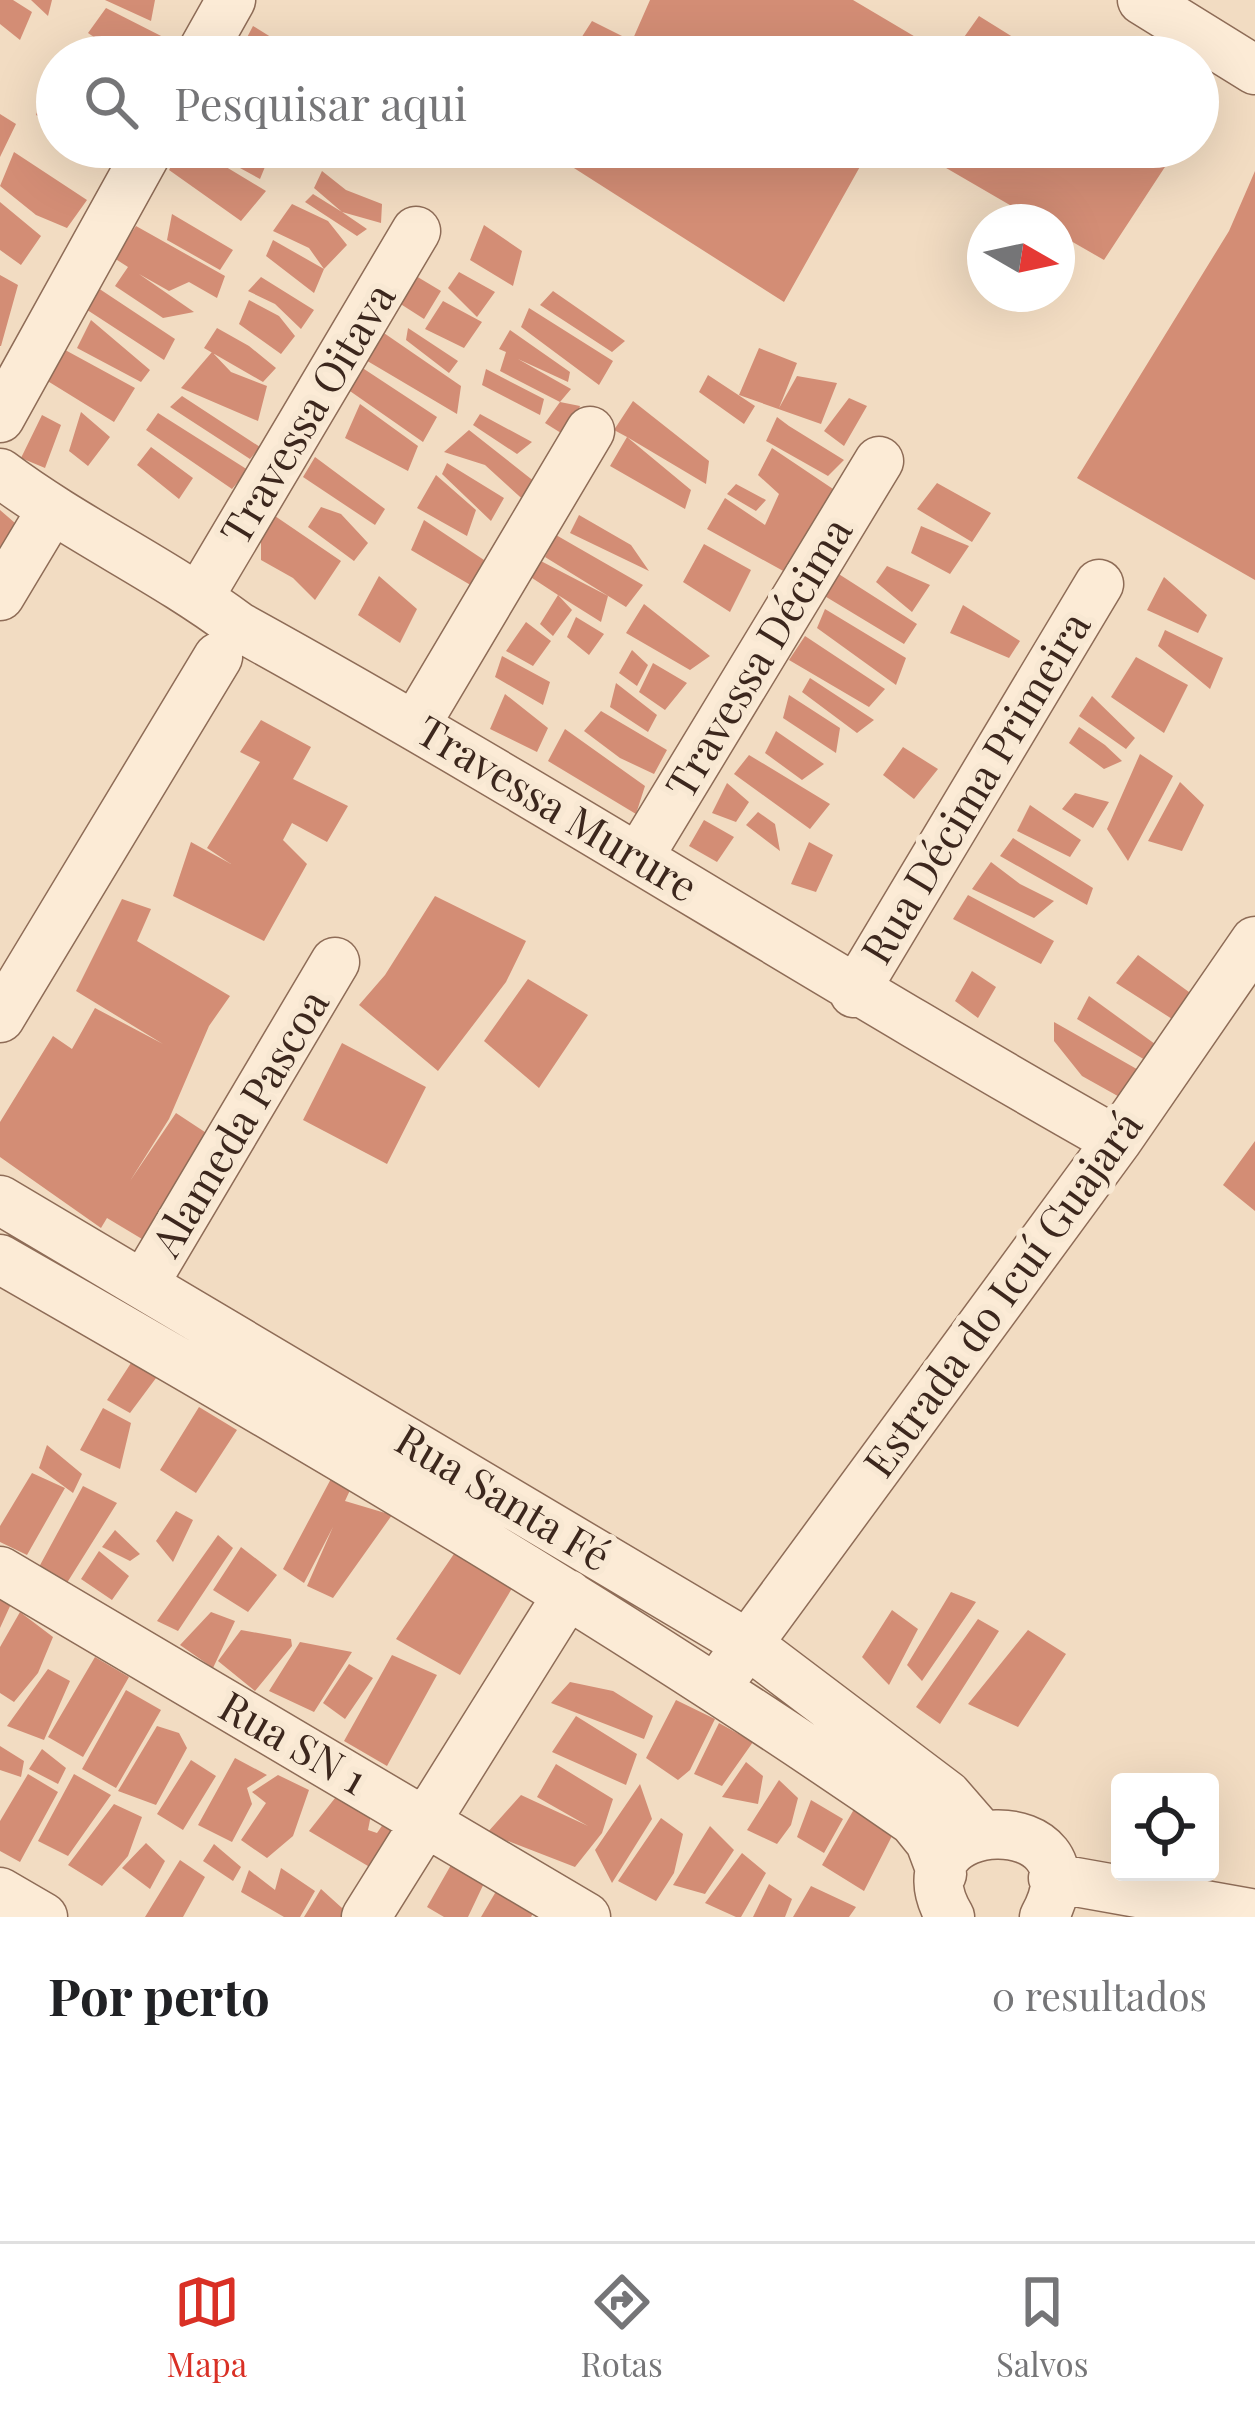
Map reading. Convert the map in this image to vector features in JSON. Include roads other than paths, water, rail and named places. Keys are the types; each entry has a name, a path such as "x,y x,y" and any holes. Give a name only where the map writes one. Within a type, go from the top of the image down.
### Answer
{"street":[{"path":"211,36 231,0"},
{"path":"1142,0 1200,36"},
{"path":"1219,48 1255,70"},
{"path":"0,418 138,168"},
{"name":"Travessa Oitava","path":"199,597 416,231"},
{"path":"416,724 590,431"},
{"name":"Travessa Décima","path":"640,855 879,461"},
{"name":"Travessa Murure","path":"0,473 51,512 199,597 238,626 640,855 854,993 1118,1141"},
{"path":"0,596 51,512"},
{"name":"Rua Décima Primeira","path":"854,993 1099,584"},
{"path":"0,1018 218,657"},
{"name":"Estrada do Icuí Guajará","path":"719,1686 746,1643 1118,1141 1255,940"},
{"name":"Alameda Pascoa","path":"144,1284 335,962"},
{"name":"Rua Santa Fé","path":"0,1199 746,1643 947,1795 980,1832"},
{"name":"Rua Santa Fé","path":"0,1259 237,1395 719,1686 913,1821 930,1842 946,1896"},
{"path":"237,1395 264,1355"},
{"name":"Rua SN 1","path":"0,1571 586,1917"},
{"path":"366,1917 568,1594"},
{"path":"946,1896 963,1842 980,1832 1018,1834 1047,1859 1048,1897 1255,1914"},
{"path":"0,1892 43,1917"}]}
